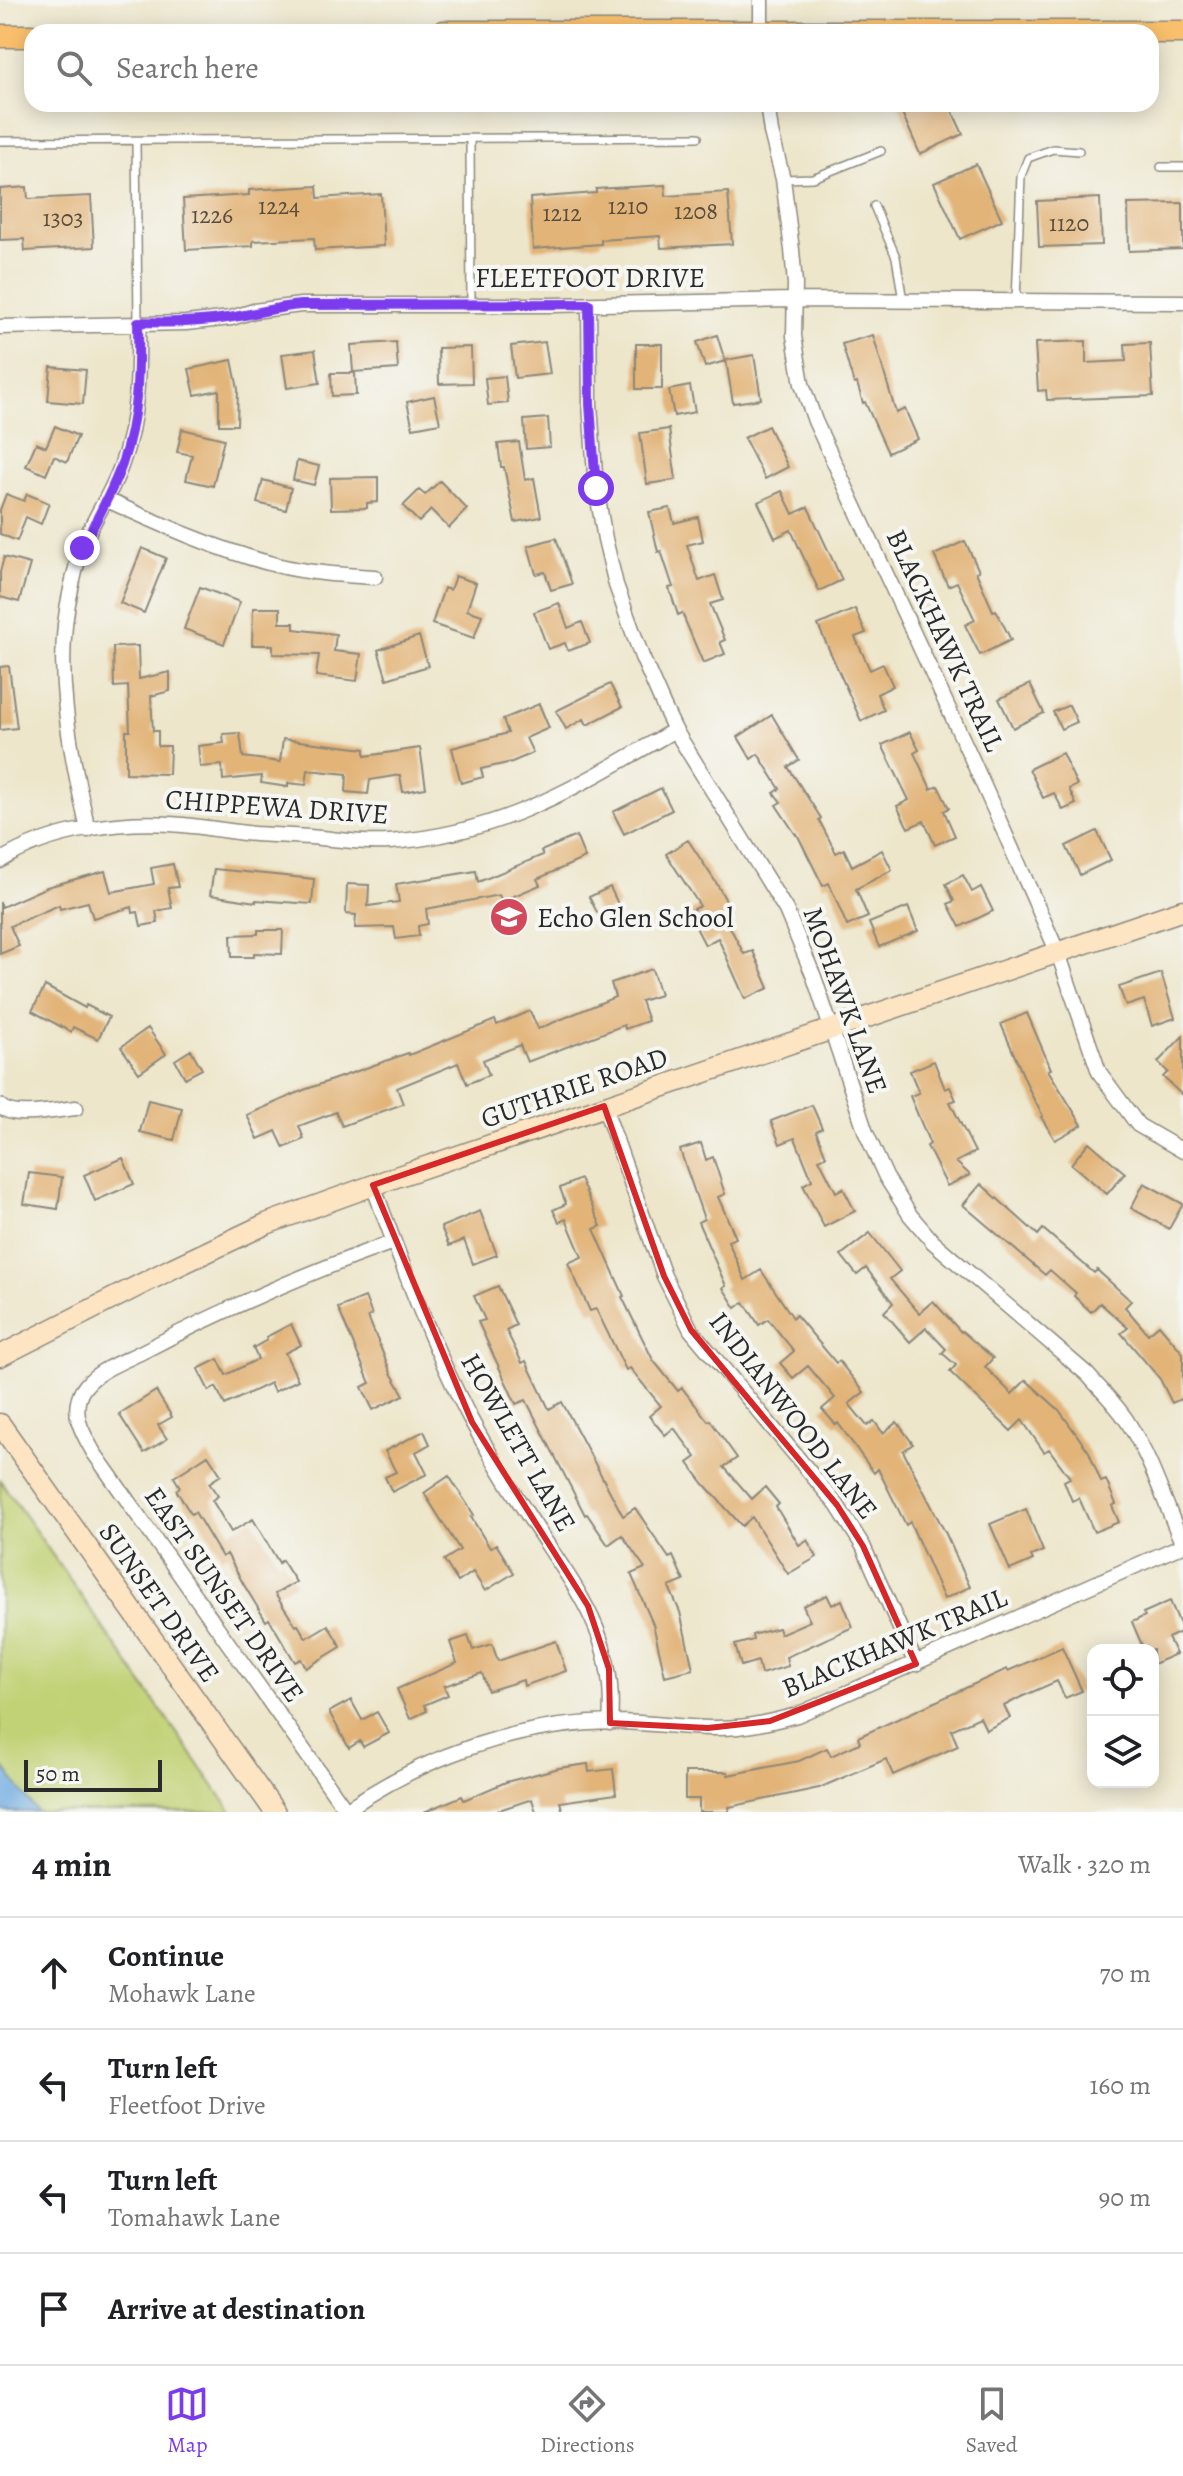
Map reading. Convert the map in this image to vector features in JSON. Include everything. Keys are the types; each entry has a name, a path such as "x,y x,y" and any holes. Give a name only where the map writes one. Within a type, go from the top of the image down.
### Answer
{"main road":[{"path":"1159,32 1183,32"},
{"path":"0,36 24,36"}],"street":[{"path":"761,0 761,24"},
{"name":"BLACKHAWK TRAIL","path":"768,112 783,179 792,250 794,336 802,384 815,421 1058,953 1099,1072 1138,1125 1183,1151"},
{"name":"FLEETFOOT DRIVE","path":"0,327 186,323 301,305 794,300 1183,302"},
{"name":"MOHAWK LANE","path":"589,304 590,404 596,488 616,585 675,730 786,910 801,943 866,1133 886,1177 910,1215 933,1242 1087,1374 1108,1396 1127,1421 1183,1545"},
{"path":"88,830 70,746 63,682 64,647 70,594 82,548 122,464 136,404 138,322"},
{"path":"107,500 224,549 278,566 375,577"},
{"name":"CHIPPEWA DRIVE","path":"0,861 32,845 125,824 180,824 254,834 367,843 441,836 514,816 553,799 675,730"},
{"name":"GUTHRIE ROAD","path":"0,1356 266,1224 1183,910"},
{"path":"0,1106 5,1112 20,1114 76,1108"},
{"name":"INDIANWOOD LANE","path":"604,1106 664,1276 691,1330 837,1505 863,1546 916,1664"},
{"name":"HOWLETT LANE","path":"373,1185 393,1242 472,1422 518,1500 588,1606 609,1669 612,1701 610,1723"},
{"name":"EAST SUNSET DRIVE","path":"344,1811 94,1453 81,1431 78,1401 83,1389 95,1376 169,1338 276,1287 393,1242"},
{"name":"SUNSET DRIVE","path":"0,1424 275,1812"},
{"name":"BLACKHAWK TRAIL","path":"344,1811 406,1773 441,1756 530,1732 610,1723 737,1727 797,1715 1183,1545"}],"lane":[{"path":"0,141 698,137"},
{"path":"470,139 471,304"},
{"path":"136,141 138,322"},
{"path":"1016,301 1021,176 1028,158 1053,149 1079,151"},
{"path":"783,179 813,178 881,151"},
{"path":"1161,167 1183,167"},
{"path":"874,206 896,257 903,301"}],"highlighted area":[{"path":"604,1106 664,1276 691,1330 837,1505 863,1546 916,1664 770,1721 708,1728 610,1723 609,1669 588,1606 472,1422 373,1185"}],"green space":[{"path":"0,1480 232,1812 0,1812"}],"water":[{"path":"0,1762 37,1812 0,1812"}],"building":[{"path":"902,112 953,112 963,134 920,154"},
{"path":"976,164 1002,220 960,239 934,183"},
{"path":"665,185 666,196 728,192 732,244 661,248 660,236 533,249 530,198 596,193 596,189"},
{"path":"317,186 318,198 381,194 384,246 315,250 314,238 253,241 253,246 186,250 183,199 249,195 249,190"},
{"path":"27,187 28,199 91,196 94,247 25,251 24,239 0,240 0,189"},
{"path":"1100,198 1102,245 1039,247 1037,201"},
{"path":"1183,203 1183,249 1129,251 1128,204"},
{"path":"717,335 725,361 705,367 697,342"},
{"path":"873,335 896,413 905,409 918,439 888,453 863,403 857,383 854,384 842,344"},
{"path":"1086,341 1086,363 1126,361 1125,344 1150,343 1153,396 1047,400 1046,390 1038,391 1035,343"},
{"path":"396,342 398,369 353,372 351,345"},
{"path":"545,342 550,374 515,378 511,346"},
{"path":"636,344 662,344 662,389 636,389"},
{"path":"471,347 472,383 439,384 438,348"},
{"path":"315,350 320,383 287,388 282,354"},
{"path":"754,355 761,399 733,403 726,360"},
{"path":"232,360 238,389 237,425 219,425 219,390 195,395 189,369"},
{"path":"51,367 86,370 83,404 48,401"},
{"path":"331,373 355,373 356,395 332,396"},
{"path":"505,376 508,403 488,405 485,378"},
{"path":"690,386 695,412 674,416 669,390"},
{"path":"434,396 440,423 413,428 407,402"},
{"path":"548,418 550,447 526,449 524,420"},
{"path":"55,426 78,436 67,462 54,456 46,475 26,466 36,443 46,447"},
{"path":"768,426 788,467 765,479 744,438"},
{"path":"182,429 224,439 213,486 186,480 192,455 177,452"},
{"path":"669,429 676,480 647,484 640,433"},
{"path":"519,442 525,480 534,478 541,517 515,522 498,444"},
{"path":"297,461 319,466 314,485 293,480"},
{"path":"378,477 378,502 367,503 367,508 331,509 330,478"},
{"path":"263,480 291,488 286,510 257,503"},
{"path":"440,481 467,509 449,528 431,510 419,522 403,506 419,490 425,495"},
{"path":"782,491 793,514 808,507 842,580 819,591 791,530 775,538 758,502"},
{"path":"6,494 24,501 27,494 49,503 41,524 26,517 17,541 0,534 0,510"},
{"path":"670,508 674,523 698,517 703,541 687,545 699,581 715,575 723,600 710,604 725,640 720,642 725,654 703,663 682,613 678,615 669,588 673,587 661,551 658,552 649,512"},
{"path":"556,538 572,584 551,590 545,572 536,574 528,546"},
{"path":"965,541 993,611 996,610 1011,640 980,655 965,625 975,620 957,582 948,586 934,555"},
{"path":"142,548 166,558 144,613 120,603"},
{"path":"4,557 30,564 19,602 0,597 0,572"},
{"path":"455,576 476,583 467,610 482,615 474,638 432,624 444,588 450,590"},
{"path":"200,587 240,602 224,644 184,629"},
{"path":"559,603 568,628 582,622 590,643 568,651 565,643 548,649 534,612"},
{"path":"253,608 280,608 280,623 294,623 294,629 336,634 334,651 361,654 357,681 316,676 319,655 273,654 273,645 252,645"},
{"path":"855,609 866,633 855,637 870,670 883,664 893,686 877,694 884,710 861,721 818,625"},
{"path":"419,636 428,666 387,679 378,650"},
{"path":"138,646 139,679 170,672 170,691 151,696 153,731 158,731 158,746 170,746 169,774 126,773 126,731 130,731 128,686 114,687 113,647"},
{"path":"9,666 17,728 0,730 0,667"},
{"path":"610,684 622,707 587,725 584,719 566,729 556,711"},
{"path":"1030,684 1044,713 1013,728 999,699"},
{"path":"539,704 549,728 526,738 533,753 512,762 481,769 483,777 461,783 452,748 508,733 503,719"},
{"path":"1069,705 1077,722 1061,729 1053,712"},
{"path":"772,715 799,760 788,767 821,818 819,820 836,853 844,849 852,866 882,850 892,870 856,889 868,917 847,926 829,883 823,886 797,834 776,805 781,802 774,793 780,789 758,754 751,759 738,737"},
{"path":"910,732 919,750 914,753 931,789 938,786 949,808 944,811 955,836 935,845 924,821 908,828 897,806 909,800 882,745"},
{"path":"240,733 243,757 280,762 283,739 365,749 365,756 420,748 426,788 403,792 400,775 370,780 368,794 346,792 347,774 308,770 306,785 288,783 288,787 261,783 262,776 223,780 222,765 200,767 198,746 224,743 223,734"},
{"path":"1062,753 1077,785 1069,789 1076,804 1063,810 1054,793 1043,798 1029,769"},
{"path":"661,788 672,810 624,834 613,812"},
{"path":"1097,831 1111,860 1080,875 1066,846"},
{"path":"576,836 585,858 537,879 540,885 502,901 499,895 426,909 428,924 418,926 419,936 396,939 394,927 355,928 356,915 346,914 347,884 369,885 368,906 399,902 396,884 476,871 478,882 543,855 541,851"},
{"path":"688,840 731,910 723,914 744,954 753,951 769,988 745,999 718,938 705,945 688,912 700,906 666,854"},
{"path":"173,864 178,887 168,888 172,908 156,911 158,923 141,926 138,912 133,913 132,907 93,918 88,902 60,909 59,905 10,926 19,946 0,954 0,902 2,907 47,887 105,871 111,892 154,884 151,868"},
{"path":"214,869 314,879 312,904 256,902 210,895"},
{"path":"963,875 972,892 981,887 993,911 960,927 948,904 954,901 946,884"},
{"path":"610,887 619,906 599,916 589,897"},
{"path":"908,907 918,931 879,947 869,923"},
{"path":"258,930 283,930 282,954 254,953 254,957 232,957 231,935 258,934"},
{"path":"652,969 660,995 641,1001 648,1021 625,1029 624,1025 527,1062 520,1045 483,1060 489,1075 467,1084 458,1063 397,1088 403,1104 342,1126 336,1112 299,1126 304,1139 284,1148 276,1131 258,1139 247,1115 304,1090 409,1055 495,1020 497,1025 530,1011 538,1029 615,997 611,983"},
{"path":"1161,973 1175,1018 1152,1026 1144,1000 1126,1006 1119,987"},
{"path":"45,986 109,1017 98,1039 73,1027 71,1032 32,1011"},
{"path":"1027,1013 1051,1069 1048,1070 1082,1125 1055,1140 1041,1117 1001,1024"},
{"path":"148,1028 166,1054 139,1073 121,1047"},
{"path":"1183,1036 1183,1096 1163,1077 1168,1072 1158,1062"},
{"path":"191,1050 202,1069 185,1078 175,1060"},
{"path":"934,1061 945,1089 950,1087 956,1100 950,1102 975,1152 956,1162 970,1175 947,1186 927,1146 930,1144 910,1096 919,1093 910,1071"},
{"path":"148,1100 182,1108 174,1140 140,1132"},
{"path":"812,1105 822,1128 816,1131 826,1156 819,1159 836,1192 843,1188 855,1211 824,1227 803,1185 812,1180 795,1138 780,1144 771,1121"},
{"path":"1089,1142 1125,1173 1107,1194 1071,1164"},
{"path":"701,1143 706,1160 713,1157 725,1194 718,1197 736,1238 728,1241 745,1280 761,1270 793,1318 796,1315 836,1363 839,1361 864,1392 849,1404 867,1426 874,1421 883,1433 897,1422 913,1444 903,1451 970,1587 944,1599 910,1522 906,1525 878,1469 874,1473 838,1423 836,1425 822,1409 835,1398 808,1366 793,1378 780,1363 794,1351 768,1319 759,1325 744,1302 736,1308 723,1288 726,1286 698,1222 704,1219 680,1150"},
{"path":"123,1158 134,1184 95,1201 84,1175"},
{"path":"29,1173 62,1177 58,1209 24,1204"},
{"path":"580,1179 601,1226 594,1229 653,1360 678,1391 682,1388 710,1420 737,1458 724,1467 752,1499 765,1487 779,1504 776,1507 799,1545 807,1540 817,1557 788,1574 752,1517 742,1526 704,1484 688,1463 696,1457 674,1428 665,1435 649,1416 661,1406 630,1368 626,1370 596,1309 590,1311 568,1263 582,1257 566,1219 559,1222 553,1210 566,1204 560,1188"},
{"path":"1144,1183 1183,1204 1169,1229 1131,1208"},
{"path":"981,1184 1038,1235 1043,1229 1094,1273 1097,1270 1131,1301 1125,1307 1148,1334 1159,1325 1183,1353 1183,1398 1172,1403 1160,1379 1121,1333 1128,1328 1100,1303 1091,1312 1074,1296 1076,1293 1050,1270 1045,1275 963,1205"},
{"path":"480,1211 497,1255 473,1264 464,1240 449,1246 441,1227"},
{"path":"870,1233 900,1271 890,1279 919,1313 933,1301 961,1332 993,1358 985,1367 1012,1394 1026,1380 1059,1410 1089,1452 1101,1482 1106,1480 1116,1504 1112,1506 1119,1522 1094,1532 1079,1498 1072,1501 1064,1481 1070,1478 1049,1449 1044,1452 1022,1420 1011,1431 950,1372 956,1365 942,1353 946,1349 926,1328 910,1342 884,1312 893,1303 866,1268 857,1275 841,1255"},
{"path":"498,1286 516,1325 506,1330 522,1363 526,1361 549,1409 562,1402 623,1516 635,1508 669,1558 673,1556 684,1581 669,1587 680,1612 693,1669 665,1676 653,1624 631,1574 645,1568 622,1535 608,1545 585,1515 526,1400 516,1404 478,1322 485,1320 474,1296"},
{"path":"365,1297 372,1315 368,1317 391,1373 404,1395 373,1410 362,1387 370,1383 338,1308"},
{"path":"291,1324 301,1345 285,1353 298,1380 274,1392 270,1383 225,1405 216,1387 209,1391 198,1369 218,1359 226,1375 258,1359 253,1348"},
{"path":"156,1391 172,1417 158,1425 167,1439 144,1453 119,1414"},
{"path":"424,1431 430,1444 416,1452 427,1474 392,1492 385,1477 396,1472 385,1451"},
{"path":"208,1455 221,1475 209,1483 218,1496 212,1500 231,1532 253,1519 279,1563 282,1560 296,1582 275,1594 296,1626 306,1638 328,1625 341,1647 306,1668 301,1659 295,1662 269,1619 266,1621 227,1554 222,1557 195,1512 191,1514 176,1490 180,1487 174,1477"},
{"path":"449,1476 474,1515 471,1517 490,1548 496,1544 514,1573 485,1591 473,1572 458,1582 444,1560 460,1550 424,1493"},
{"path":"1026,1509 1043,1551 1031,1556 1033,1560 1010,1570 990,1524"},
{"path":"827,1595 832,1605 842,1600 853,1627 786,1657 788,1666 761,1674 758,1661 741,1666 735,1645 753,1640 752,1635 778,1628 780,1634 810,1621 803,1606"},
{"path":"1170,1601 1183,1631 1168,1638 1176,1654 1159,1661 1159,1644 1141,1644 1132,1622 1145,1616 1143,1613"},
{"path":"468,1636 473,1650 492,1644 498,1661 556,1641 566,1671 524,1686 523,1680 488,1691 482,1673 444,1686 448,1695 424,1705 427,1711 410,1719 397,1689 457,1663 450,1642"},
{"path":"1062,1647 1082,1691 1065,1698 1057,1681 1021,1697 1004,1706 1010,1718 986,1730 980,1717 951,1730 958,1746 893,1775 886,1759 819,1788 729,1807 729,1812 699,1812 699,1799 685,1799 685,1772 728,1772 728,1775 799,1761 827,1748 831,1756 860,1743 858,1737"},
{"path":"351,1700 362,1720 377,1712 389,1733 363,1747 360,1741 349,1748 329,1712"},
{"path":"588,1764 589,1772 613,1769 616,1794 560,1802 563,1812 536,1812 532,1799 493,1812 424,1812 462,1796 464,1800 506,1782"}],"place":[{"name":"Echo Glen School","path":"509,917"}],"route":[{"path":"82,548 107,500 128,443 136,404 138,322 186,323 301,305 589,304 590,404 596,488"}]}
